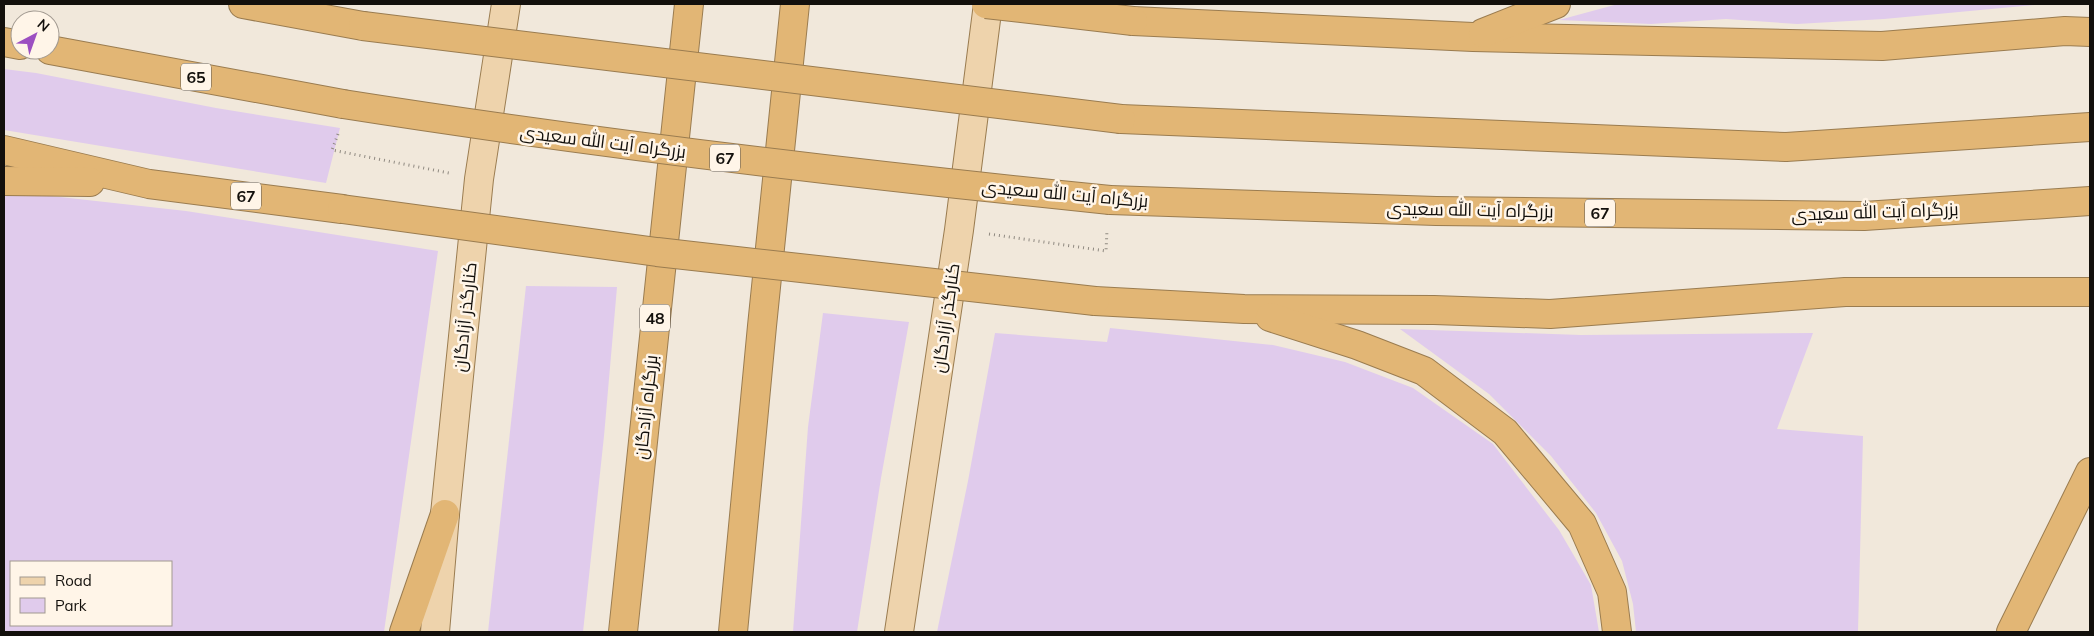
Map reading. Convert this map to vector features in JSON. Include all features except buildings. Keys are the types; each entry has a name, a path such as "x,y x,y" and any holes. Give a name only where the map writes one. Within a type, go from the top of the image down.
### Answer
{"highway":[{"path":"243,4 363,26 1121,119 1786,148 2090,127"},
{"name":"بزرگراه آزادگان","path":"623,632 690,4"},
{"path":"733,632 762,326 796,4"},
{"path":"987,4 1133,21 1473,37 1882,46 2065,31 2090,32"},
{"path":"1473,37 1556,4"},
{"name":"بزرگراه آیت الله سعیدی","path":"60,52 343,104 495,128 656,149 1110,200 1436,211 1864,216 2090,201"},
{"name":"67","path":"4,150 150,184 657,252 1095,301 1244,309"},
{"path":"4,181 150,184"},
{"path":"1244,309 1434,310 1550,314 1845,292 2090,292"},
{"path":"1244,309 1357,345 1424,371 1505,432 1582,524 1612,592 1617,632"},
{"path":"2011,632 2090,472"},
{"path":"404,632 445,514"}],"main road":[{"name":"کنارگذر آزادگان","path":"435,632 479,179 506,4"},
{"name":"کنارگذر آزادگان","path":"899,632 959,230 987,4"}],"path":[{"path":"332,150 479,179"},
{"path":"959,230 1106,251"}],"green space":[{"path":"1618,4 2046,4 1884,19 1797,24 1726,19 1651,24 1559,20"},
{"path":"4,69 36,73 216,108 340,128 326,183 4,130"},
{"path":"24,193 186,211 438,251 384,632 4,632 4,194"},
{"path":"526,286 617,287 604,436 583,632 488,632"},
{"path":"823,313 909,322 881,478 857,632 793,632 808,427"},
{"path":"1110,328 1273,345 1345,362 1413,388 1493,444 1559,530 1591,585 1599,632 937,632 968,481 995,333 1107,342"},
{"path":"1400,329 1581,335 1813,333 1777,429 1863,436 1858,632 1636,632 1633,604 1622,561 1596,513 1551,456 1489,394"}]}
